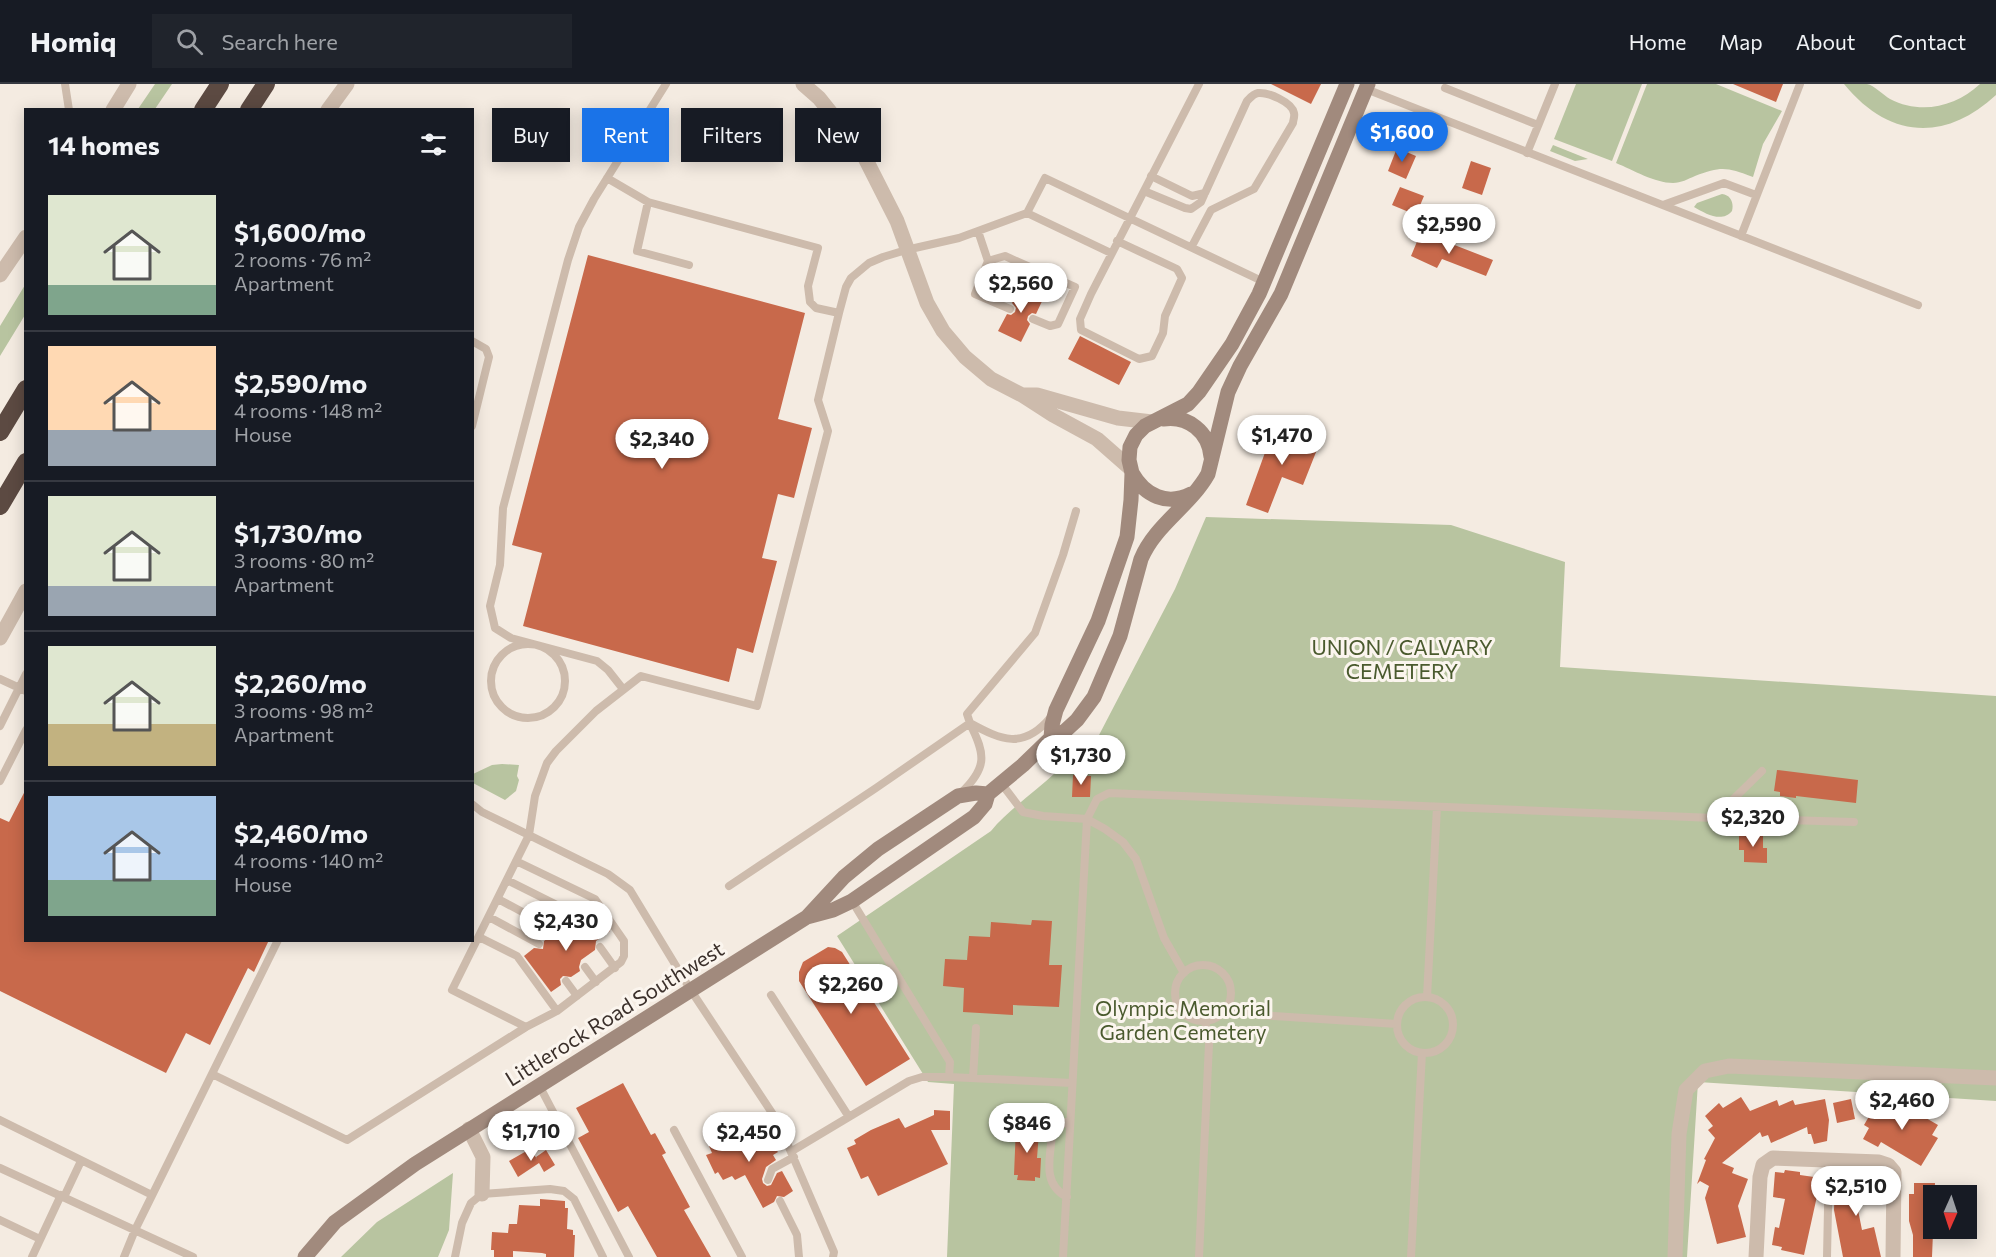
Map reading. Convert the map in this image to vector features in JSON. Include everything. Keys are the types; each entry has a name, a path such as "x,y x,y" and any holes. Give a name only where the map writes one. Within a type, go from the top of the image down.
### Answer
{"highway":[{"path":"204,108 220,84"},
{"path":"250,108 266,84"},
{"path":"0,432 24,392"},
{"path":"0,506 24,465"}],"main road":[{"path":"1051,738 1056,710 1089,643 1120,561 1130,519 1130,447 1136,435 1145,426 1188,404 1232,344 1264,282 1347,84"},
{"name":"Littlerock Road Southwest","path":"807,917 833,910 852,901 974,817 985,804 988,794 1051,738 1065,731 1077,720 1094,697 1120,636 1140,559 1155,535 1202,484 1208,474 1228,392 1240,366 1281,294 1367,86"},
{"path":"1155,421 1170,418 1184,420 1196,427 1208,443 1211,463"},
{"path":"1131,471 1138,484 1147,493 1158,498 1170,500 1194,493"},
{"name":"Littlerock Road Southwest","path":"305,1257 335,1222 415,1164 807,917 844,877 878,849 958,796 988,794"}],"street":[{"path":"114,108 129,84"},
{"path":"329,108 347,84"},
{"path":"803,84 819,98 862,152 897,221 927,303 943,331 965,357 991,380 1022,395 1053,416 1097,439 1131,471"},
{"path":"0,275 24,240"},
{"path":"1022,395 1037,395 1118,418 1155,421"},
{"path":"0,638 24,595"},
{"path":"1675,1257 1679,1134 1686,1090 1705,1071 1729,1066 1996,1078"},
{"path":"470,1129 483,1157 482,1194"},
{"path":"1756,1257 1760,1177 1763,1165 1773,1158 1879,1162 1888,1165 1894,1172 1893,1257"}],"lane":[{"path":"65,84 69,108"},
{"path":"623,689 608,670 597,661 511,638 495,628 490,606 500,565 503,508 568,260 579,227 666,84"},
{"path":"1118,241 1177,269 1182,278 1166,316 1163,333 1152,356 1139,359 1081,330 1080,319 1111,254 1199,84"},
{"path":"1527,153 1555,84"},
{"path":"1741,236 1800,84"},
{"path":"1367,86 1527,153 1918,305"},
{"path":"1445,88 1538,124"},
{"path":"1144,191 1191,209 1201,202 1246,101 1252,95 1268,94 1290,106 1294,113 1293,123 1254,189 1212,210 1192,246"},
{"path":"1151,176 1192,196 1205,193"},
{"path":"607,178 648,202 818,248 808,286 810,302 816,308 839,314"},
{"path":"526,1027 452,990 529,835 535,796 547,763 593,714 641,676 757,706 828,430 818,400 846,287 859,270 869,263 906,250 959,238 1027,213 1045,178 1264,282"},
{"path":"1663,205 1724,183 1756,195"},
{"path":"648,202 637,251 689,265"},
{"path":"1027,213 1111,254"},
{"path":"978,231 988,261 975,294 1010,309"},
{"path":"988,261 1005,256 1091,294"},
{"path":"1033,319 1050,326 1058,324 1075,287"},
{"path":"474,342 486,349 489,357 474,418"},
{"path":"958,796 977,778 981,765 977,738 967,714 1035,633 1076,511"},
{"path":"538,645 558,660 565,683 558,701 545,714 520,717 508,712 499,704 493,694 492,671 505,652 515,646 538,645"},
{"path":"0,679 22,690 0,726"},
{"path":"970,723 995,737 1009,739 1027,737 1041,728 1056,710"},
{"path":"729,886 970,723"},
{"path":"0,781 24,734"},
{"path":"1714,818 1762,771"},
{"path":"1001,783 1023,812 1043,816 1087,819 1123,842 1136,859 1164,938 1184,973"},
{"path":"1064,1257 1087,819 1097,799 1109,793 1854,822"},
{"path":"474,806 482,812 608,874 630,890 690,989 778,1122 834,1252 833,1257"},
{"path":"1427,997 1437,807"},
{"path":"474,812 482,812"},
{"path":"213,1074 347,1140 526,1027 557,1011 615,968 624,956 624,941 595,899 516,861"},
{"path":"507,880 576,914 582,922"},
{"path":"498,899 558,931"},
{"path":"852,901 950,1062 949,1077"},
{"path":"489,917 539,944"},
{"path":"478,938 517,956 557,1011"},
{"path":"124,1257 135,1230 277,942"},
{"path":"600,947 615,968"},
{"path":"1199,965 1208,965 1223,972 1231,987 1229,1004 1220,1016 1205,1021 1186,1015 1178,1004 1175,991 1179,978 1199,965"},
{"path":"585,967 596,982"},
{"path":"566,981 577,996"},
{"path":"771,995 849,1117"},
{"path":"1427,997 1438,1000 1445,1006 1451,1014 1452,1029 1449,1038 1439,1049 1422,1053 1408,1047 1401,1040 1397,1024 1400,1013 1408,1002 1427,997"},
{"path":"1229,1004 1260,1015 1397,1024"},
{"path":"1199,1257 1209,1044 1205,1021"},
{"path":"973,1078 976,1029"},
{"path":"1411,1257 1422,1053"},
{"path":"768,1180 772,1169 793,1154 849,1117 909,1082 922,1077 1072,1083"},
{"path":"539,1085 629,1257"},
{"path":"0,1120 152,1196"},
{"path":"1067,1197 1058,1193 1049,1178 1054,1128 1071,1120"},
{"path":"674,1130 742,1257"},
{"path":"1827,1257 1829,1160"},
{"path":"32,1257 81,1161"},
{"path":"0,1168 193,1257"},
{"path":"455,1257 462,1223 471,1203 482,1194 550,1189 564,1191 574,1199 603,1257"},
{"path":"780,1201 797,1235 799,1257"},
{"path":"0,1220 40,1239"}],"green space":[{"path":"155,84 172,84 156,108 139,108"},
{"path":"1576,84 1642,84 1612,161 1554,139"},
{"path":"1647,84 1716,84 1782,111 1763,144 1753,177 1737,171 1718,169 1673,183 1652,179 1616,163"},
{"path":"1844,84 1867,84 1890,99 1914,107 1949,103 1980,84 1996,84 1996,95 1976,111 1956,121 1937,127 1917,128 1898,124 1879,115 1861,102"},
{"path":"1553,145 1588,159 1575,161 1550,151"},
{"path":"1722,194 1730,198 1733,205 1728,215 1714,216 1694,207 1697,203"},
{"path":"24,287 24,317 0,356 0,326"},
{"name":"Olympic Memorial Garden Cemetery","path":"1206,517 1451,525 1565,562 1560,667 1996,696 1996,1101 1698,1082 1687,1257 947,1257 954,1084 928,1082 837,936 991,831 1055,773 1053,770 1098,737 1175,589"},
{"path":"492,765 519,765 516,791 505,800 474,784 474,774"},
{"path":"453,1173 449,1230 438,1257 341,1257 377,1222"}],"building":[{"path":"1271,84 1321,84 1311,104"},
{"path":"1733,84 1783,84 1776,102"},
{"path":"1397,148 1416,156 1406,179 1388,171"},
{"path":"1471,161 1491,168 1482,195 1462,188"},
{"path":"1400,187 1424,196 1416,215 1392,205"},
{"path":"1421,232 1493,260 1486,276 1442,259 1437,268 1411,256"},
{"path":"588,255 805,313 778,419 812,428 794,498 778,494 762,558 777,561 753,653 737,648 729,682 523,626 542,553 512,545"},
{"path":"1021,285 1044,297 1036,314 1032,313 1028,316 1027,320 1030,324 1021,342 998,331 1007,314 1011,315 1015,312 1016,308 1012,303"},
{"path":"1080,336 1131,362 1119,385 1068,359"},
{"path":"1275,425 1320,442 1303,485 1282,477 1268,513 1246,505"},
{"path":"1777,770 1858,780 1856,803 1780,796 1780,792 1774,791"},
{"path":"1073,775 1091,776 1090,797 1072,797"},
{"path":"24,793 24,942 268,942 254,972 248,968 210,1045 186,1033 166,1073 0,991 0,818 9,822"},
{"path":"1743,833 1763,834 1763,848 1767,848 1767,863 1744,862 1744,850 1739,850 1739,836 1743,836"},
{"path":"596,911 610,931 596,941 595,950 581,960 580,971 571,977 563,976 560,979 561,985 551,992 524,956 534,948 543,949 544,941 552,935 559,937 577,926 585,927 588,923 587,918"},
{"path":"1032,920 1052,921 1049,965 1062,965 1059,1007 1013,1005 1013,1015 963,1012 964,988 943,986 945,959 967,960 969,936 990,937 991,922 1031,925"},
{"path":"828,947 842,952 910,1059 866,1086 799,981 799,972 803,962"},
{"path":"623,1083 651,1135 655,1133 666,1153 662,1155 690,1207 684,1210 711,1257 657,1257 628,1206 618,1212 578,1138 589,1132 576,1108"},
{"path":"1741,1097 1750,1111 1777,1100 1779,1106 1793,1100 1795,1105 1825,1099 1829,1120 1827,1141 1814,1144 1807,1127 1771,1143 1768,1135 1762,1137 1760,1132 1722,1163 1734,1168 1732,1173 1748,1179 1738,1206 1746,1237 1717,1244 1705,1198 1709,1186 1700,1181 1697,1184 1706,1160 1704,1159 1715,1138 1708,1130 1713,1126 1705,1116 1719,1103 1723,1108"},
{"path":"1851,1099 1855,1119 1837,1123 1833,1103"},
{"path":"1908,1100 1922,1108 1919,1114 1938,1125 1932,1135 1938,1138 1921,1166 1881,1142 1878,1147 1863,1139 1869,1128 1864,1125 1878,1101 1901,1113"},
{"path":"934,1110 950,1111 950,1130 931,1130 948,1164 878,1196 868,1176 861,1179 847,1148 856,1144 854,1140 871,1130 899,1118 905,1128 934,1115"},
{"path":"744,1124 751,1136 760,1131 778,1152 773,1155 776,1160 766,1167 763,1183 767,1186 771,1185 777,1173 782,1171 793,1191 784,1197 777,1196 774,1202 763,1208 745,1175 735,1180 732,1176 723,1180 718,1172 715,1174 706,1155 712,1153 709,1146"},
{"path":"1016,1126 1034,1127 1034,1132 1039,1132 1037,1158 1041,1158 1040,1178 1035,1177 1035,1181 1017,1180 1018,1175 1014,1175"},
{"path":"530,1149 537,1159 536,1157 546,1150 555,1165 544,1172 539,1163 518,1177 509,1161"},
{"path":"1785,1170 1821,1178 1804,1255 1781,1250 1782,1247 1772,1245 1775,1227 1779,1228 1785,1199 1773,1197 1775,1172 1784,1173"},
{"path":"1878,1174 1883,1197 1857,1205 1862,1230 1874,1227 1881,1257 1843,1257 1834,1210 1835,1184"},
{"path":"1914,1183 1935,1183 1935,1185 1923,1185 1923,1239 1933,1239 1932,1257 1913,1257 1909,1194 1914,1194"},
{"path":"540,1199 565,1201 565,1208 568,1208 567,1229 573,1230 573,1235 575,1235 574,1257 546,1257 546,1254 542,1253 513,1251 513,1257 494,1257 494,1250 491,1250 492,1232 508,1233 509,1224 517,1224 519,1205 540,1206"}],"park label":[{"name":"UNION / CALVARY CEMETERY","path":"1402,658"}]}
